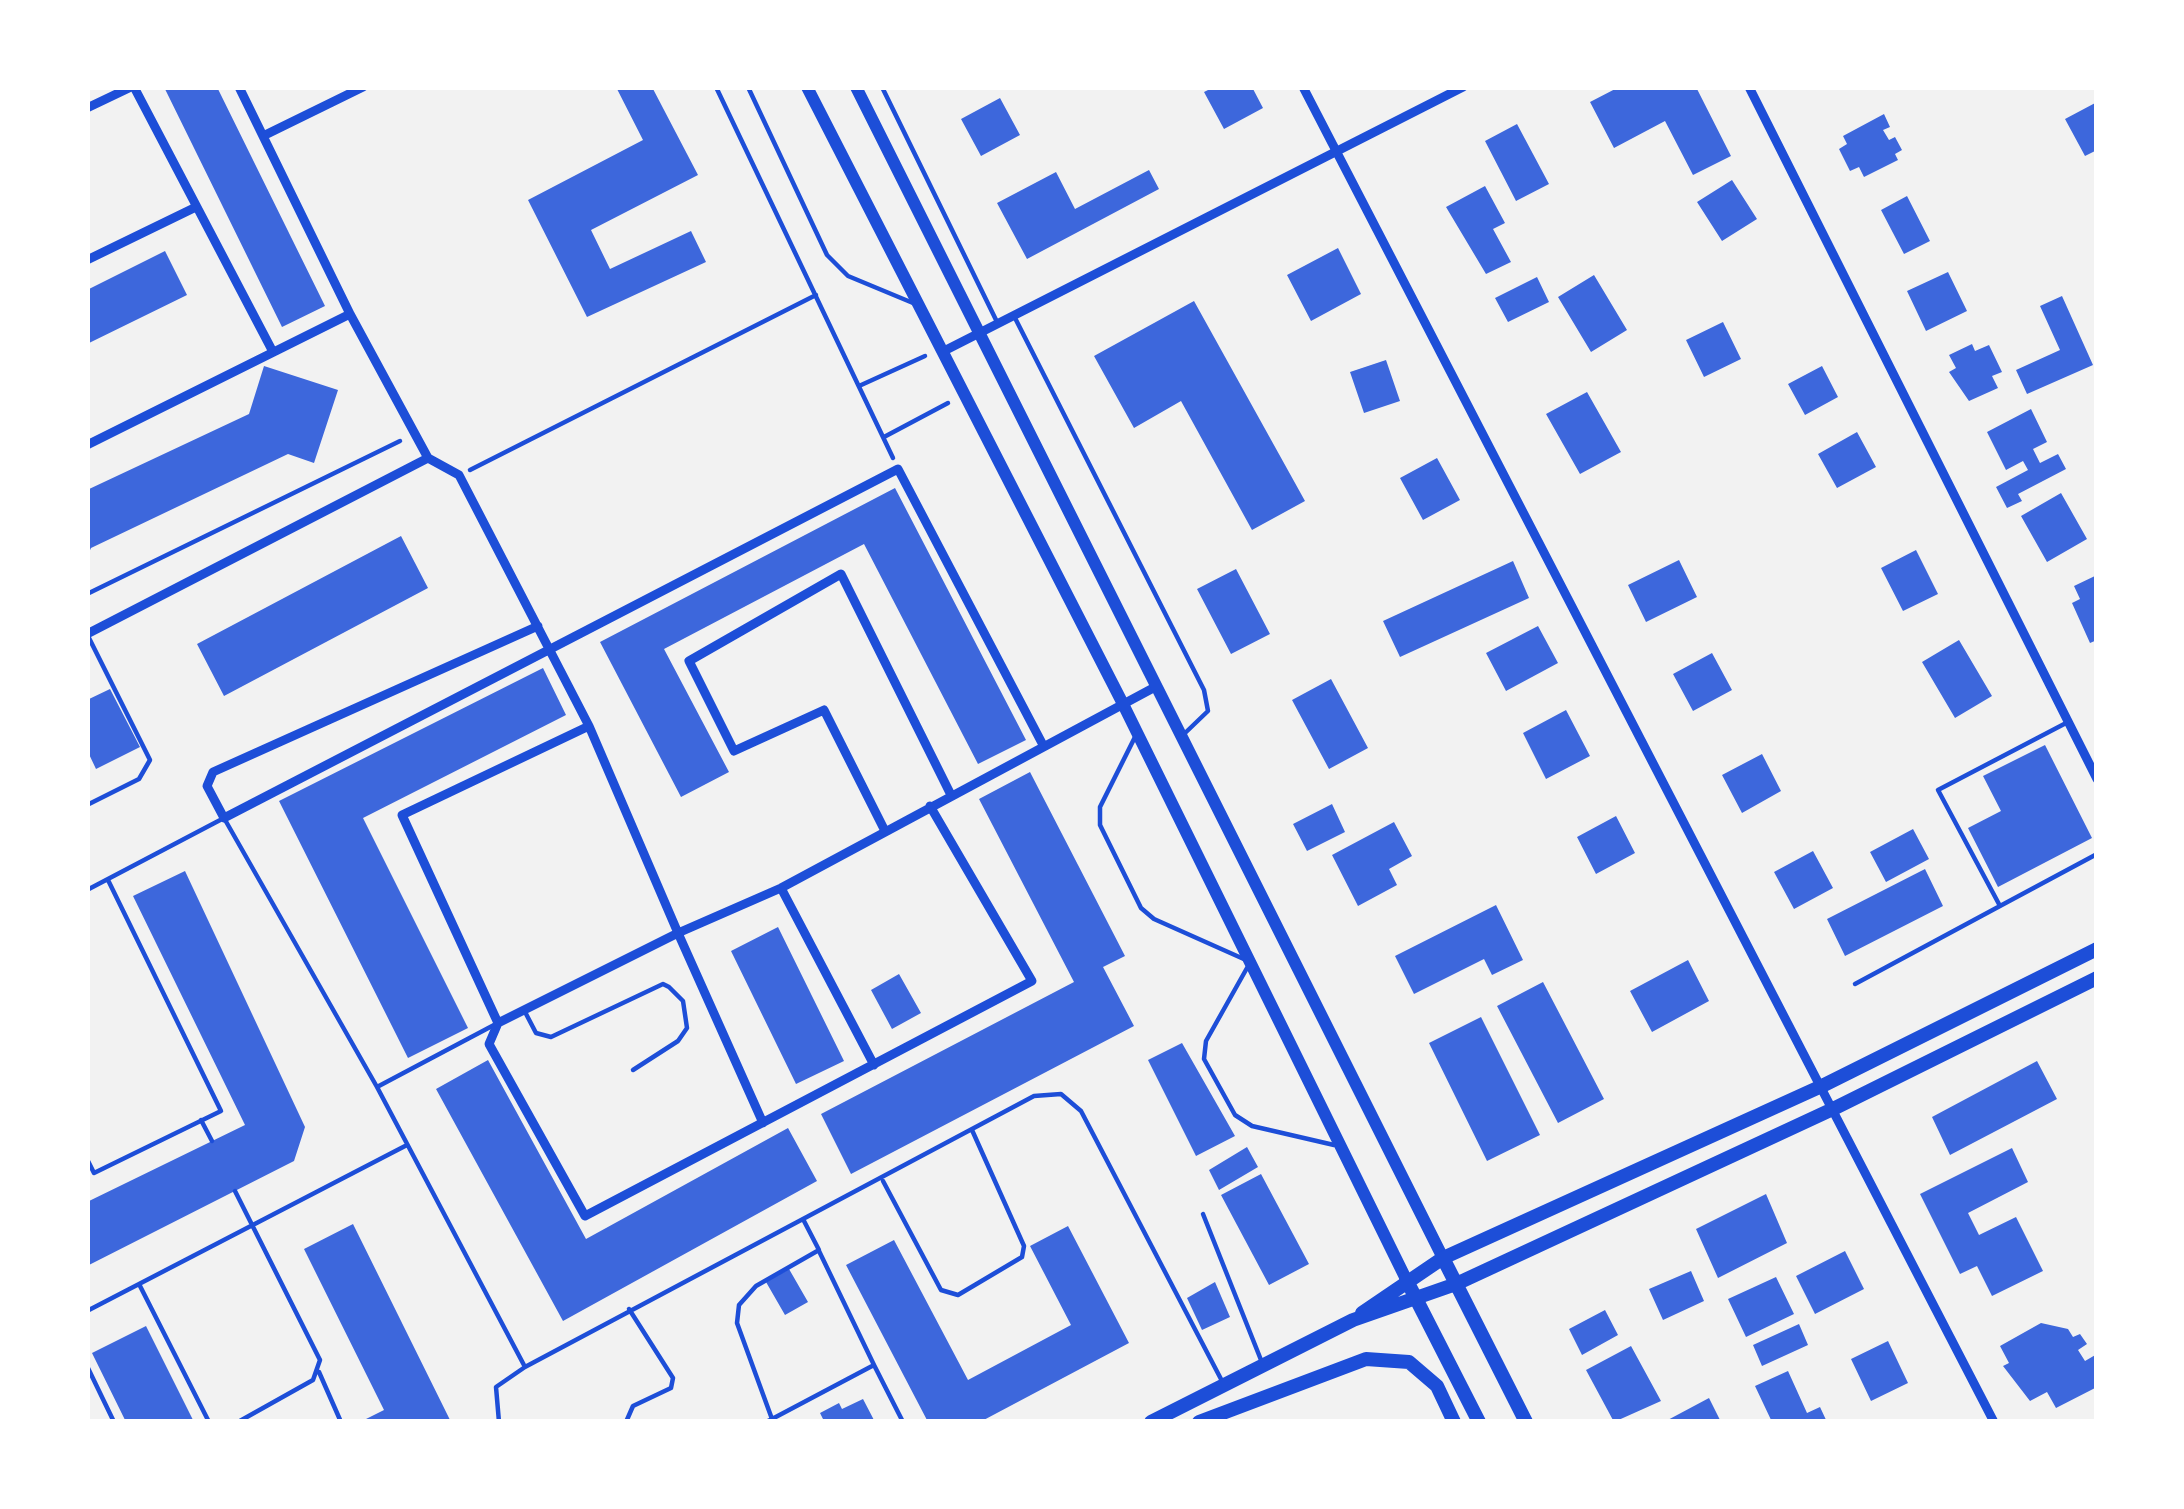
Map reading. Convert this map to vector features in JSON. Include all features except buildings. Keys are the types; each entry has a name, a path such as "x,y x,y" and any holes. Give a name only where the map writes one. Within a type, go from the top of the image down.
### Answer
{"main road":[{"path":"1353,1320 1406,1279 1443,1258 1824,1085 2097,950"},
{"path":"1150,1422 1353,1320 1456,1284 1835,1108 2097,978"},
{"path":"1443,1258 1526,1422"},
{"path":"1406,1279 1479,1422"},
{"path":"1199,1422 1366,1359 1409,1362 1426,1375 1454,1422"}],"street":[{"path":"87,108 132,87 272,352"},
{"path":"238,87 350,314 428,458 459,475 589,726 763,1123"},
{"path":"263,136 362,87"},
{"path":"807,87 1122,701 1406,1279"},
{"path":"856,87 1443,1258"},
{"path":"1303,87 1824,1085 1994,1422"},
{"path":"941,350 1339,154 1463,87"},
{"path":"1749,87 2097,779"},
{"path":"87,260 196,207"},
{"path":"87,446 350,314"},
{"path":"87,634 428,458"},
{"path":"538,626 213,772 207,786 224,818 898,469 1043,745"},
{"path":"885,831 824,710 734,751 689,661 841,574 951,795"},
{"path":"930,806 1032,981 585,1216 489,1044 498,1023 678,933 781,888 930,806 1043,745 1122,701 1157,686"},
{"path":"498,1023 402,814 589,726"},
{"path":"781,888 874,1064"}],"lane":[{"path":"748,87 827,255 848,276 918,305"},
{"path":"882,87 998,324"},
{"path":"1015,316 1204,690 1208,711 1182,736"},
{"path":"87,634 150,760 139,778 87,805"},
{"path":"2000,906 1938,790 2068,722"},
{"path":"1137,731 1100,807 1100,825 1141,908 1154,919 1250,962 1206,1041 1204,1059 1235,1114 1252,1126 1341,1146"},
{"path":"87,890 224,818 377,1087 525,1367"},
{"path":"1855,985 2097,854"},
{"path":"87,1159 94,1173 221,1111 107,879"},
{"path":"524,1010 536,1033 551,1037 663,984 669,987 682,1001 687,1028 678,1041 633,1070"},
{"path":"377,1087 498,1023"},
{"path":"499,1422 496,1388 525,1367 1034,1096 1061,1094 1071,1100 1225,1385"},
{"path":"201,1120 212,1141"},
{"path":"882,1179 941,1290 958,1295 1022,1257 1024,1246 972,1130"},
{"path":"87,1311 407,1145"},
{"path":"236,1191 320,1360 313,1380 238,1422"},
{"path":"1203,1214 1263,1365"},
{"path":"804,1221 903,1422"},
{"path":"819,1250 756,1286 739,1305 737,1323 769,1420 874,1365"},
{"path":"139,1284 209,1422"},
{"path":"626,1422 633,1406 671,1388 674,1378 628,1309"},
{"path":"87,1366 115,1422"},
{"path":"318,1371 340,1422"}],"path":[{"path":"716,87 898,469"},
{"path":"459,475 816,295"},
{"path":"859,386 941,350"},
{"path":"884,437 964,394"},
{"path":"87,594 415,434"}]}
